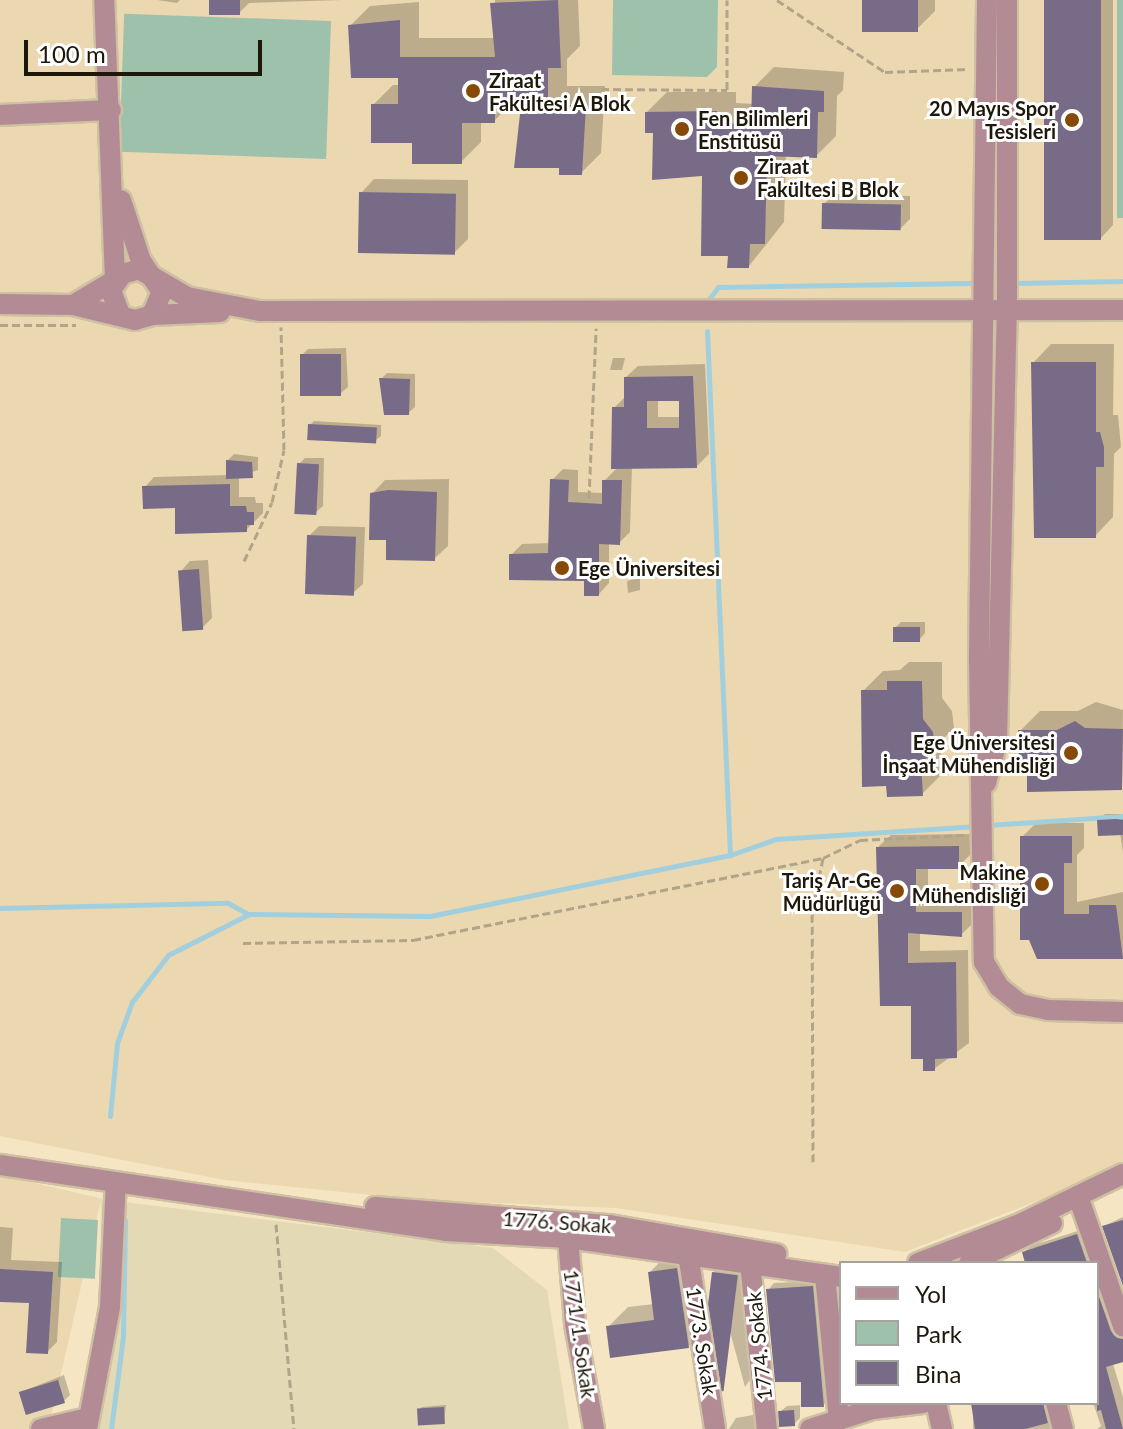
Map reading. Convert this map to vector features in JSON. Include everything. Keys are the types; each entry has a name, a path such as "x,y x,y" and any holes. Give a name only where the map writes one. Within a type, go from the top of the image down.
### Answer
{"street":[{"path":"104,0 115,181 115,280 111,299 120,314"},
{"path":"987,0 982,309 993,547"},
{"path":"1007,0 1007,309 990,634 997,742 979,821 984,962 999,987 1020,1004 1048,1010 1123,1012"},
{"path":"0,115 111,110"},
{"path":"115,181 141,261 157,279 162,300 152,315"},
{"path":"73,305 139,269 187,297 249,311"},
{"path":"0,304 73,305 135,320 152,315 249,311 1123,310"},
{"name":"1776. Sokak","path":"0,1165 271,1200 610,1225 836,1272"},
{"path":"979,1261 1013,1254 1080,1201 1123,1174"},
{"path":"41,1429 87,1424 110,1307 116,1182"},
{"path":"923,1261 1080,1201 1123,1188"},
{"name":"1776. Sokak","path":"271,1200 446,1231 568,1238 836,1272"},
{"path":"1080,1201 1123,1326"},
{"name":"1771/1. Sokak","path":"568,1238 575,1324 594,1429"},
{"name":"1773. Sokak","path":"688,1254 715,1429"},
{"name":"1774. Sokak","path":"750,1263 767,1429"},
{"path":"836,1272 839,1420"},
{"path":"810,1429 873,1409 906,1405"},
{"path":"936,1405 942,1429"},
{"path":"1057,1405 1063,1429"}],"path":[{"path":"601,89 727,90 727,0"},
{"path":"777,0 885,72 986,68"},
{"path":"244,561 272,502 284,450 281,312"},
{"path":"589,498 597,312"},
{"path":"243,943 413,940 823,858 860,840 979,821"},
{"path":"813,1162 812,913 823,858"},
{"path":"271,1200 281,1243 294,1429"}],"shaded area":[{"name":"Ege Üniversitesi","path":"0,0 1123,0 1123,1161 1050,1196 905,1252 616,1208 421,1200 225,1180 0,1136"},
{"path":"0,1175 101,1198 48,1429 0,1429"}],"green space":[{"path":"613,0 718,0 717,67 707,77 612,75"},
{"path":"1117,0 1123,0 1123,218 1117,218"},
{"path":"124,14 331,21 326,159 119,152"},
{"path":"61,1218 98,1220 95,1279 58,1277"}],"sand":[{"path":"101,1199 493,1248 547,1290 569,1429 99,1429"}],"building":[{"path":"209,0 240,0 240,15 209,15"},
{"name":"Ziraat Fakültesi A Blok","path":"558,0 561,68 548,68 548,105 586,105 582,175 559,175 559,168 514,168 521,105 495,105 495,123 462,123 462,164 412,164 412,143 371,143 371,104 398,104 398,78 351,78 348,25 400,20 400,57 495,57 490,3"},
{"path":"862,0 918,0 918,32 862,32"},
{"name":"20 Mayıs Spor Tesisleri","path":"1044,0 1101,0 1101,240 1044,240"},
{"name":"Ziraat Fakültesi B Blok","path":"752,86 824,91 824,112 818,112 817,158 767,156 765,244 750,244 749,268 727,268 728,256 701,256 702,176 652,180 653,133 645,133 645,112 717,111 717,123 751,124"},
{"path":"359,192 456,194 455,255 358,253"},
{"path":"822,203 901,204 901,230 822,229"},
{"path":"300,354 341,354 341,396 300,396"},
{"path":"1031,362 1096,362 1096,432 1100,432 1104,447 1104,467 1096,467 1096,538 1034,538"},
{"path":"693,376 697,468 611,469 612,407 624,407 624,377","holes":["647,401 679,401 679,428 647,428"]},
{"path":"379,378 410,379 409,415 384,415"},
{"path":"308,424 377,428 376,444 307,440"},
{"path":"226,460 252,462 253,478 226,479"},
{"path":"297,463 319,464 316,515 294,514"},
{"path":"550,479 569,480 568,502 602,504 602,480 622,480 620,545 599,544 599,596 584,596 584,581 509,580 509,554 548,553"},
{"path":"230,484 230,506 246,506 247,512 254,512 254,525 247,525 247,532 175,534 175,508 143,509 142,486"},
{"path":"388,490 437,492 435,561 386,560 386,540 369,540 370,493"},
{"path":"307,535 356,537 354,596 305,594"},
{"path":"199,569 203,630 182,631 178,570"},
{"path":"893,627 920,627 920,642 893,642"},
{"path":"887,681 922,681 923,719 933,732 935,750 921,763 923,796 887,797 886,786 862,787 861,690 887,690"},
{"name":"Ege Üniversitesi İnşaat Mühendisliği","path":"1075,721 1085,728 1123,729 1122,790 1027,792 1027,766 1019,766 1018,730 1057,730"},
{"path":"1097,820 1123,820 1123,835 1098,836"},
{"name":"Makine Mühendisliği","path":"1020,836 1072,836 1072,863 1064,863 1064,914 1089,914 1089,905 1116,905 1123,959 1037,959 1029,940 1020,940"},
{"path":"959,846 959,869 916,869 916,912 962,912 962,937 908,933 908,963 956,962 957,1058 935,1059 935,1071 923,1071 923,1059 911,1059 911,1006 880,1006 876,847"},
{"path":"1123,1220 1123,1286 1102,1226"},
{"path":"1077,1234 1086,1261 1024,1261 1022,1252"},
{"path":"677,1268 689,1348 610,1358 606,1326 654,1320 648,1272"},
{"path":"0,1269 53,1272 48,1354 26,1353 29,1303 0,1302"},
{"path":"712,1272 738,1275 724,1391 698,1388"},
{"path":"813,1286 824,1407 801,1407 801,1382 775,1382 766,1289"},
{"path":"1099,1297 1111,1331 1123,1339 1123,1362 1106,1367 1123,1429 1106,1429 1101,1410 1097,1411"},
{"path":"58,1380 65,1403 26,1415 19,1392"},
{"path":"971,1405 1044,1405 1048,1423 1025,1429 975,1429"},
{"path":"444,1407 445,1424 418,1425 417,1408"},
{"path":"794,1410 795,1426 779,1427 778,1411"}],"waterway":[{"path":"1016,283 1123,281"},
{"path":"709,299 718,287 970,283"},
{"path":"707,331 730,855"},
{"path":"988,825 1123,816"},
{"path":"110,1116 117,1043 132,1002 168,955 249,914 430,916 730,855 776,839 978,826"},
{"path":"0,908 228,903 248,914"},
{"path":"111,1429 123,1336 125,1220"}],"place":[{"name":"Ziraat Fakültesi A Blok","path":"473,91"},
{"name":"20 Mayıs Spor Tesisleri","path":"1072,120"},
{"name":"Fen Bilimleri Enstitüsü","path":"682,129"},
{"name":"Ziraat Fakültesi B Blok","path":"741,178"},
{"name":"Ege Üniversitesi","path":"562,568"},
{"name":"Ege Üniversitesi İnşaat Mühendisliği","path":"1071,753"},
{"name":"Makine Mühendisliği","path":"1042,884"},
{"name":"Tariş Ar-Ge Müdürlüğü","path":"897,891"}]}
